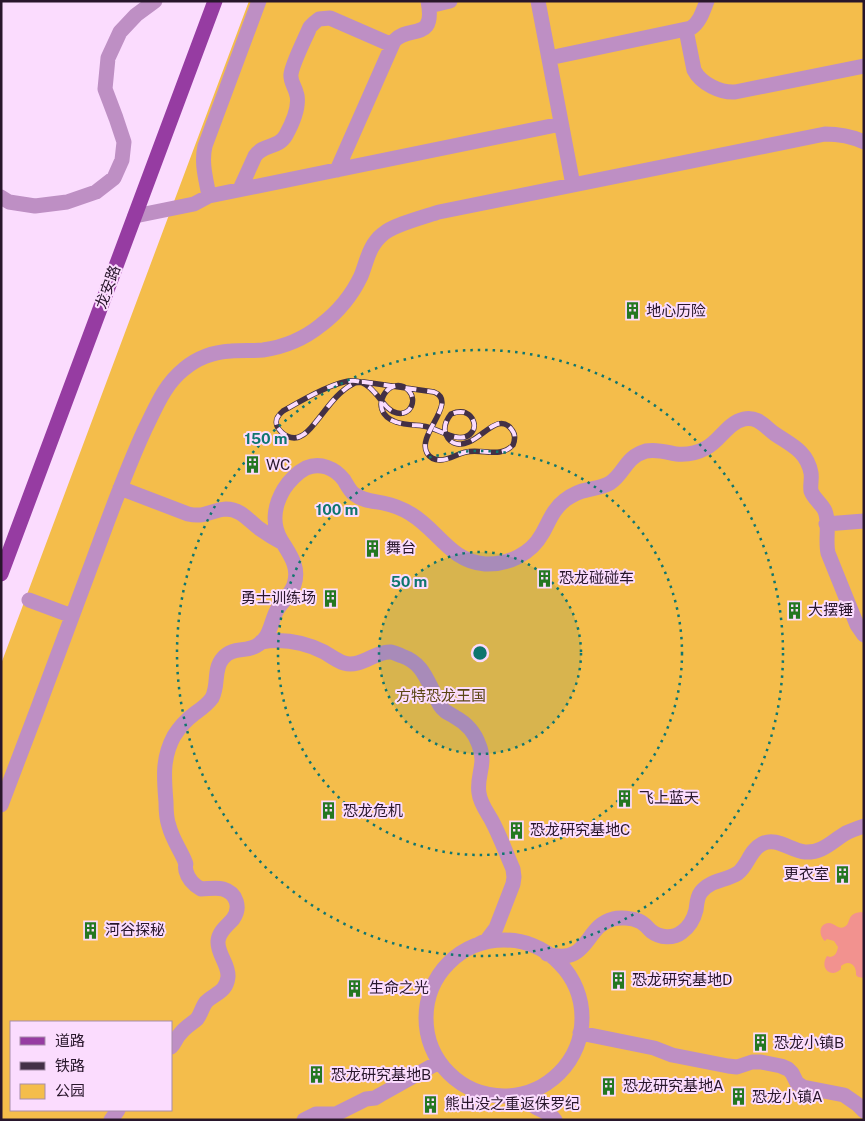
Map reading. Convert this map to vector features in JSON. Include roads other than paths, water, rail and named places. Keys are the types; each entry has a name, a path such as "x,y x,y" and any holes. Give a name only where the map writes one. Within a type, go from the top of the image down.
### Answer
{"main road":[{"name":"龙安路","path":"1,574 215,1"}],"lane":[{"path":"1,197 9,202 36,206 67,202 96,192 114,178 122,160 124,142 105,89 108,58 120,32 136,15 155,1"},
{"path":"209,196 203,165 205,146 259,1"},
{"path":"337,170 397,38 417,32 426,26 430,17 428,3 450,1"},
{"path":"549,58 686,30 695,25 699,20 707,1"},
{"path":"541,5 573,185"},
{"path":"240,189 258,151 276,145 285,136 298,104 296,92 291,81 292,70 310,27 314,23 319,19 330,18 392,46"},
{"path":"686,30 694,70 697,75 708,85 726,92 735,92 864,66"},
{"path":"135,216 194,204 209,196 240,189 561,124"},
{"path":"1,805 130,461 166,387 185,368 206,356 230,351 275,348 311,333 334,314 353,290 361,276 369,252 383,233 438,212 825,134 848,136 864,142"},
{"path":"172,1045 179,1034 196,1019 208,1001 225,986 228,972 221,957 218,941 221,932 234,918 237,905 236,899 231,892 215,888 200,889 189,878 186,864 169,828 166,817 164,772 166,759 173,738 178,730 192,715 209,702 214,694 218,665 222,659 234,650 249,649 256,646 267,637 277,611 293,586 296,576 295,567 293,559 277,532 275,511 277,501 288,483 303,470 319,466 338,473 353,494 361,499 394,505 415,516 448,548 460,556 481,564 489,564 506,562 531,548 542,534 559,505 580,492 610,483 627,463 642,452 659,450 685,454 701,450 709,447 729,427 742,419 755,420 762,423 801,452 809,467 811,491 826,512 828,553 857,625 864,635"},
{"path":"120,488 197,516 228,509 238,512 283,543"},
{"path":"826,524 864,521"},
{"path":"29,600 72,616"},
{"path":"277,611 276,618 280,630 285,637 293,642"},
{"path":"261,642 286,640 316,648 344,663 352,664 379,654 391,652 409,658 418,664 424,672 438,704 445,711 463,722 476,736 482,755 478,786 479,795 514,869 514,877 496,928 487,940 479,944 467,950 456,956 439,975 433,986 426,1011 428,1037 439,1062 455,1080 466,1087 478,1092 502,1096 525,1093 540,1088 560,1072 568,1062 580,1033 581,1013 575,988 562,966 547,954 530,945 505,940 479,944"},
{"path":"547,954 562,957 576,952 600,926 606,921 613,919 634,920 640,922 656,935 663,937 676,936 688,927 696,912 697,898 706,886 740,872 753,852 762,844 774,842 804,852 813,852 830,845 845,834 864,826"},
{"path":"580,1033 728,1066 737,1067 752,1062 781,1066 788,1069 797,1083 803,1087 844,1095 858,1104 864,1111"},
{"path":"304,1120 316,1114 336,1114 366,1099 375,1098 439,1062"},
{"path":"525,1093 536,1109 546,1112 555,1120"}],"railway":[{"path":"278,428 277,419 283,411 330,387 340,383 356,381 359,382 362,382 369,387 378,396 380,399 382,402 387,408 397,413 409,410 412,399 409,391 402,386 395,386 389,389 384,395 381,402 382,410 387,417 399,423 429,427 435,429 442,432 449,435 455,437 462,438 472,432 474,427 474,421 468,414 463,412 451,414 447,420 445,433 446,435 447,436 449,440 454,443 470,442 492,426 499,424 506,424 512,430 515,438 513,445 502,451 472,451 443,460 434,459 427,453 425,446 427,437 431,428 436,420 440,411 442,403 440,397 434,392 364,382 361,382 360,382 358,382 354,383 347,387 303,435 291,438 282,433 278,428"}],"place":[{"name":"地心历险","path":"632,311"},
{"name":"WC","path":"252,465"},
{"name":"舞台","path":"372,548"},
{"name":"恐龙碰碰车","path":"545,578"},
{"name":"勇士训练场","path":"330,598"},
{"name":"大摆锤","path":"794,610"},
{"name":"飞上蓝天","path":"625,798"},
{"name":"恐龙危机","path":"329,811"},
{"name":"恐龙研究基地C","path":"516,830"},
{"name":"更衣室","path":"843,874"},
{"name":"河谷探秘","path":"91,930"},
{"name":"恐龙研究基地D","path":"618,980"},
{"name":"生命之光","path":"355,988"},
{"name":"恐龙小镇B","path":"760,1043"},
{"name":"恐龙研究基地B","path":"317,1075"},
{"name":"恐龙研究基地A","path":"609,1086"},
{"name":"恐龙小镇A","path":"738,1097"},
{"name":"熊出没之重返侏罗纪","path":"431,1104"}],"park label":[{"name":"方特恐龙王国","path":"441,696"}]}
